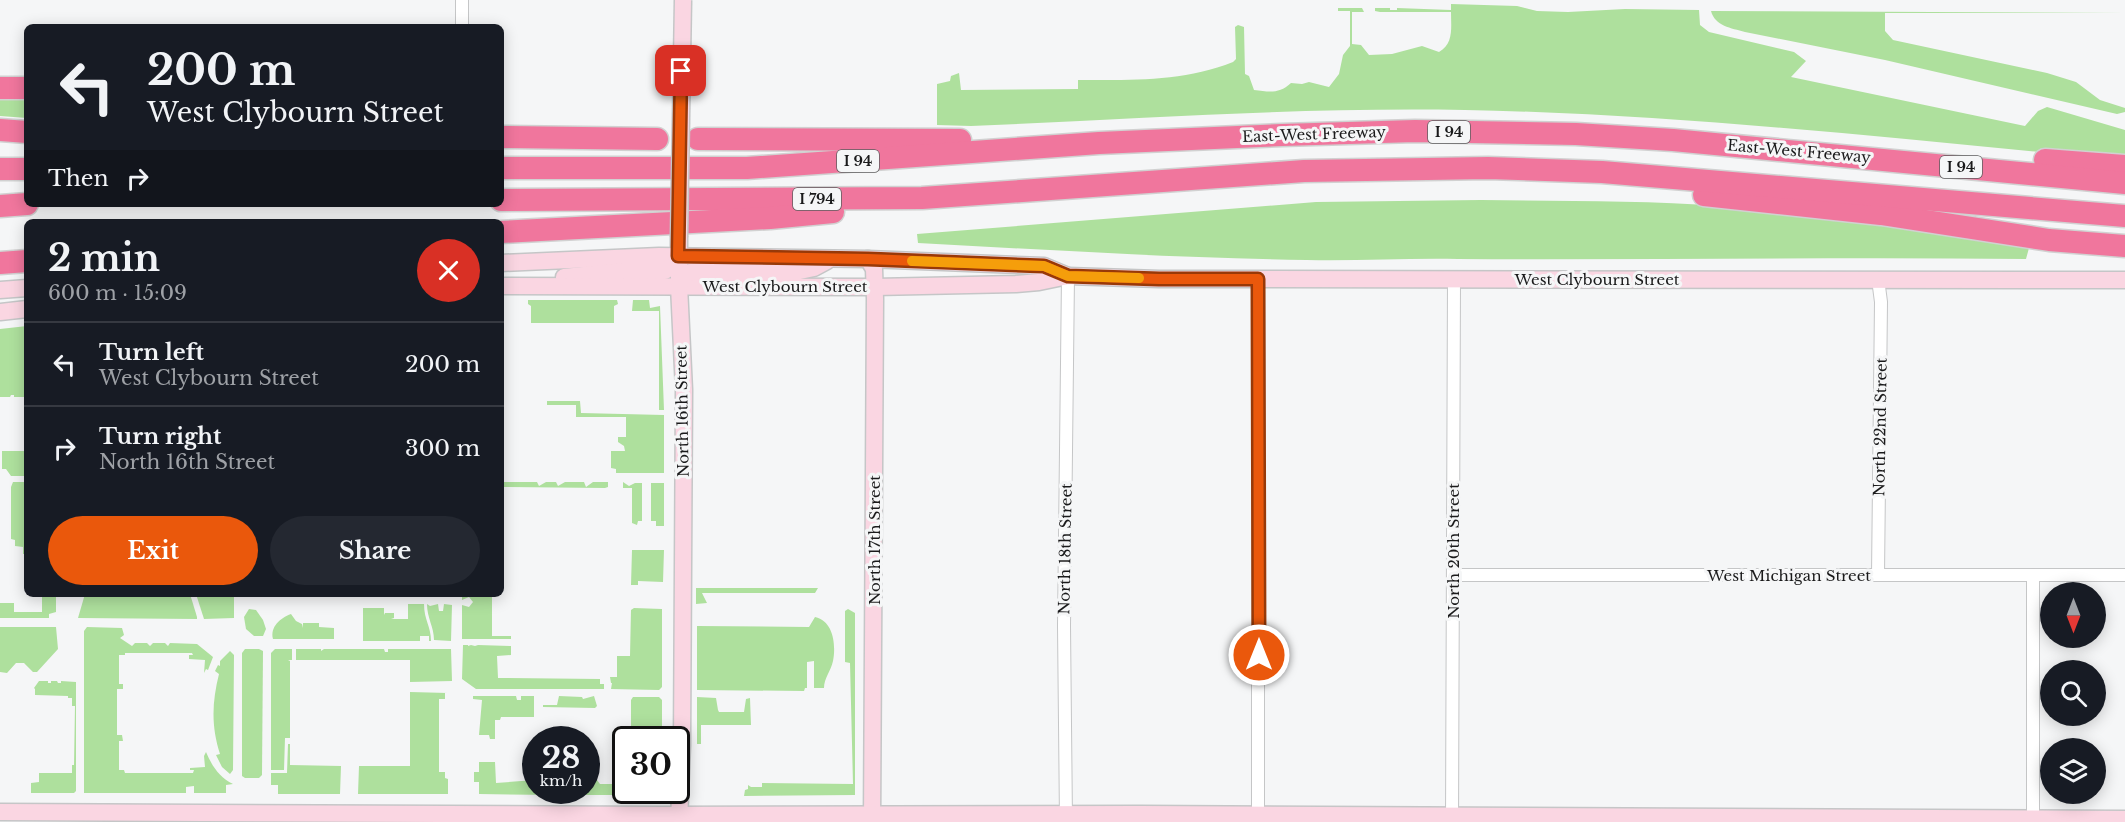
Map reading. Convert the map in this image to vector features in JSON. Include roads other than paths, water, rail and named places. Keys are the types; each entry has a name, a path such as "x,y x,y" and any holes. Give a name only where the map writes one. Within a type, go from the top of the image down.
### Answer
{"highway":[{"path":"0,88 24,88"},
{"path":"0,130 24,132"},
{"name":"East-West Freeway","path":"504,168 747,168 1099,143 1415,131 1576,134 1662,139 2125,183"},
{"path":"504,137 657,139"},
{"path":"698,139 1099,143"},
{"path":"1798,151 1953,154 2125,165"},
{"path":"504,158 617,167"},
{"path":"1488,168 1682,193 1871,213 2049,240 2125,246"},
{"path":"504,231 781,217 981,195 1304,171 1488,168 1613,172 2125,216"},
{"path":"0,169 24,169"},
{"name":"I 794","path":"504,201 807,200 981,195"},
{"path":"0,201 24,203"},
{"path":"0,206 24,203"},
{"path":"0,251 24,250"},
{"path":"0,263 24,261"}],"main road":[{"name":"North 16th Street","path":"679,818 682,734 684,401 678,256 682,0"},
{"name":"West Clybourn Street","path":"504,263 678,256 868,259 1044,266 1068,276"},
{"path":"504,286 613,272 665,271 675,264 678,256"},
{"path":"679,286 683,276 691,272 800,271 835,259"},
{"name":"North 17th Street","path":"868,259 874,269 875,287 872,818"},
{"name":"West Clybourn Street","path":"504,286 875,287 1016,284 1068,276 1159,279 2125,280"},
{"path":"0,290 24,288"},
{"path":"0,312 24,309"},
{"path":"0,812 19,817 2125,819"}],"street":[{"path":"462,0 462,24"},
{"name":"North 18th Street","path":"1066,818 1064,626 1068,276"},
{"path":"1258,279 1258,819"},
{"name":"North 22nd Street","path":"1878,279 1881,302 1878,575"},
{"name":"North 20th Street","path":"1452,819 1454,280"},
{"name":"West Michigan Street","path":"1453,575 2125,575"},
{"path":"2033,575 2033,820"}]}
